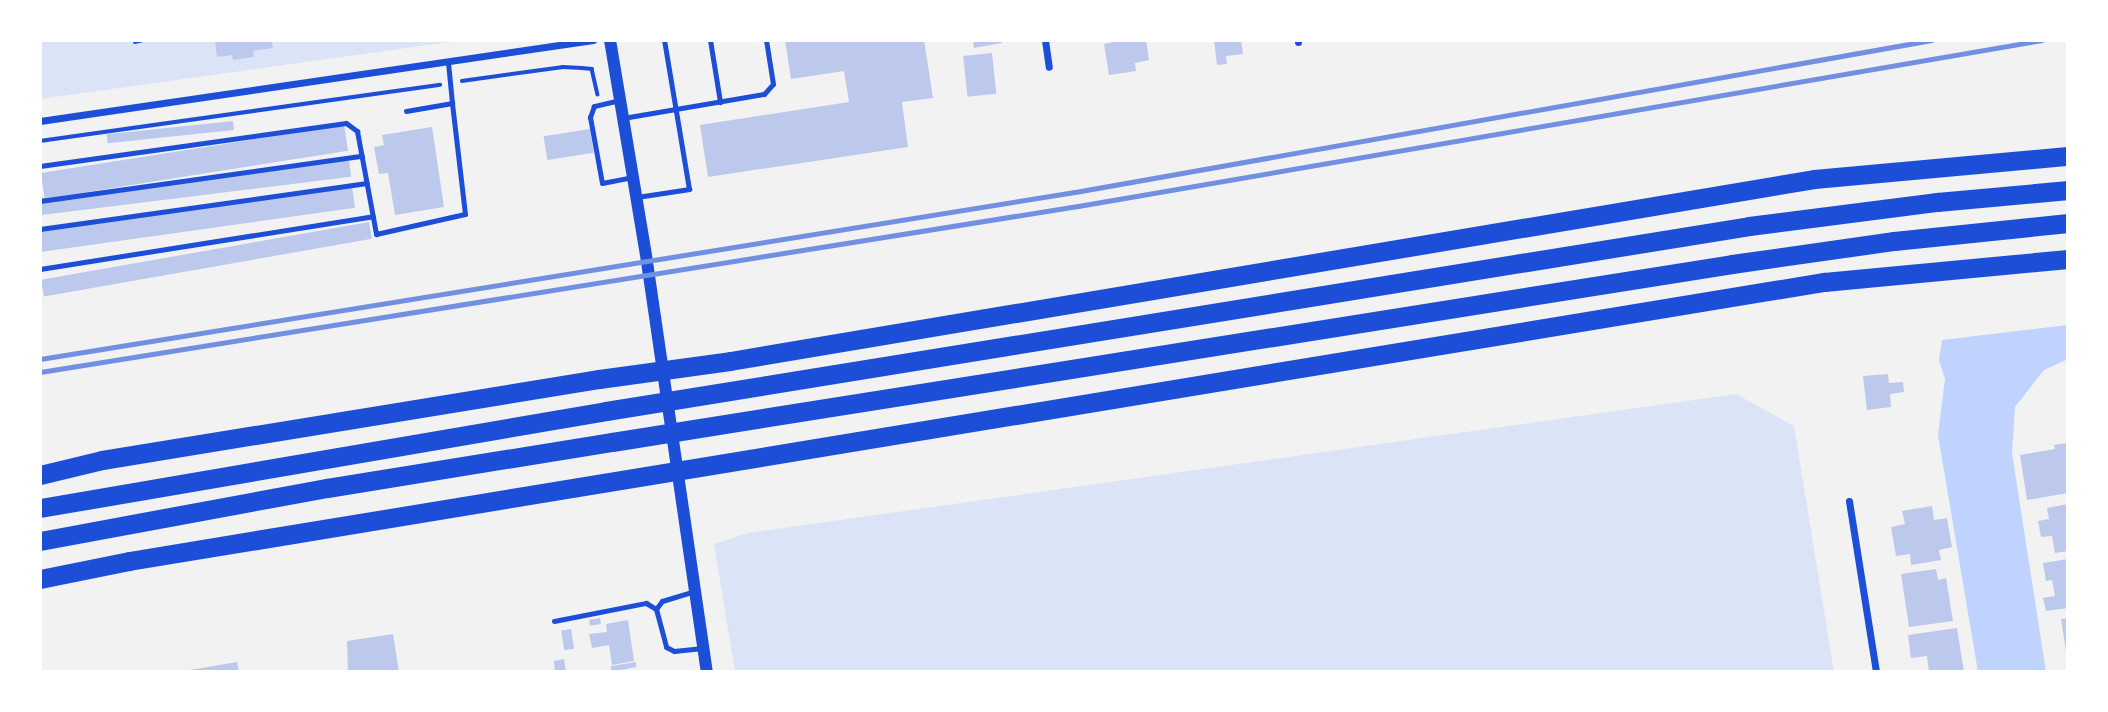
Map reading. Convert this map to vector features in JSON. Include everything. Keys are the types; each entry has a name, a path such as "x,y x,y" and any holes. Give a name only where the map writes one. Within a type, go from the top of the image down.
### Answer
{"highway":[{"path":"40,475 102,460 599,379 730,361 1814,179 2068,156"},
{"path":"40,508 606,411 1749,226 1937,202 2068,190"},
{"path":"40,541 327,488 1732,264 1894,241 2068,223"},
{"path":"40,579 129,561 602,482 1824,282 2068,259"},
{"path":"40,461 102,460"}],"street":[{"path":"40,121 593,40"},
{"path":"610,40 634,177 707,672"},
{"path":"1045,40 1049,67"},
{"path":"1849,501 1876,672"}],"lane":[{"path":"637,197 689,189 664,40"},
{"path":"710,40 720,102"},
{"path":"623,118 764,94 773,84 766,40"},
{"path":"40,166 346,123 357,131 376,234 466,214 448,62"},
{"path":"620,100 594,106 590,117 602,183 634,177"},
{"path":"406,111 452,103"},
{"path":"40,201 362,156"},
{"path":"40,229 367,183"},
{"path":"40,269 373,216"},
{"path":"656,609 662,601 695,591"},
{"path":"554,621 646,603 656,609 666,647 674,651 703,648"}],"path":[{"path":"135,41 144,40"},
{"path":"40,141 563,67 592,69 600,105"}],"shaded area":[{"path":"40,40 457,40 457,41 40,99"},
{"path":"1736,394 1794,426 1834,672 735,672 714,544 748,533"}],"water":[{"path":"2068,325 2068,359 2044,370 2015,407 2012,453 2046,672 1978,672 1938,435 1945,379 1939,360 1942,340"}],"building":[{"path":"215,40 271,40 273,48 253,51 254,57 233,60 232,55 217,57"},
{"path":"785,40 924,40 933,98 902,102 908,147 708,177 700,125 849,102 844,71 791,79"},
{"path":"973,40 1001,40 1002,43 974,48"},
{"path":"1146,40 1149,60 1135,63 1136,71 1109,75 1104,44"},
{"path":"1214,40 1241,40 1243,54 1226,56 1227,64 1217,65"},
{"path":"992,53 996,94 967,97 963,56"},
{"path":"233,121 234,130 108,143 107,134"},
{"path":"344,125 348,151 45,199 41,173"},
{"path":"432,127 444,207 395,215 388,173 379,174 374,147 384,145 382,135"},
{"path":"590,129 594,153 547,160 544,136"},
{"path":"349,160 351,177 41,215 40,198"},
{"path":"352,186 355,208 42,252 40,230"},
{"path":"369,222 372,239 44,297 41,280"},
{"path":"1888,374 1889,383 1903,382 1904,392 1890,394 1891,407 1867,410 1863,376"},
{"path":"2068,443 2068,493 2027,500 2020,455 2055,449 2054,445"},
{"path":"2068,504 2068,551 2055,553 2052,536 2041,537 2038,521 2049,519 2047,508"},
{"path":"1932,506 1934,520 1947,518 1952,547 1939,550 1941,560 1911,565 1910,554 1896,556 1891,527 1905,524 1902,511"},
{"path":"2068,559 2068,608 2046,611 2043,598 2055,596 2052,580 2046,581 2043,563"},
{"path":"1936,569 1938,580 1946,578 1953,621 1909,627 1901,574"},
{"path":"600,618 601,624 590,626 589,620"},
{"path":"2068,618 2068,651 2066,651 2061,619"},
{"path":"628,620 634,661 612,665 609,645 592,648 589,634 607,632 606,624"},
{"path":"1957,628 1964,672 1929,672 1927,656 1911,658 1908,635"},
{"path":"571,629 574,649 564,650 561,631"},
{"path":"393,634 399,672 348,672 347,641"},
{"path":"564,659 566,672 555,672 554,661"},
{"path":"237,662 239,672 190,672 190,670"},
{"path":"636,662 636,667 611,672 611,666"}],"railway":[{"path":"40,359 1075,192 1932,40"},
{"path":"40,372 1078,206 2042,40"}]}
